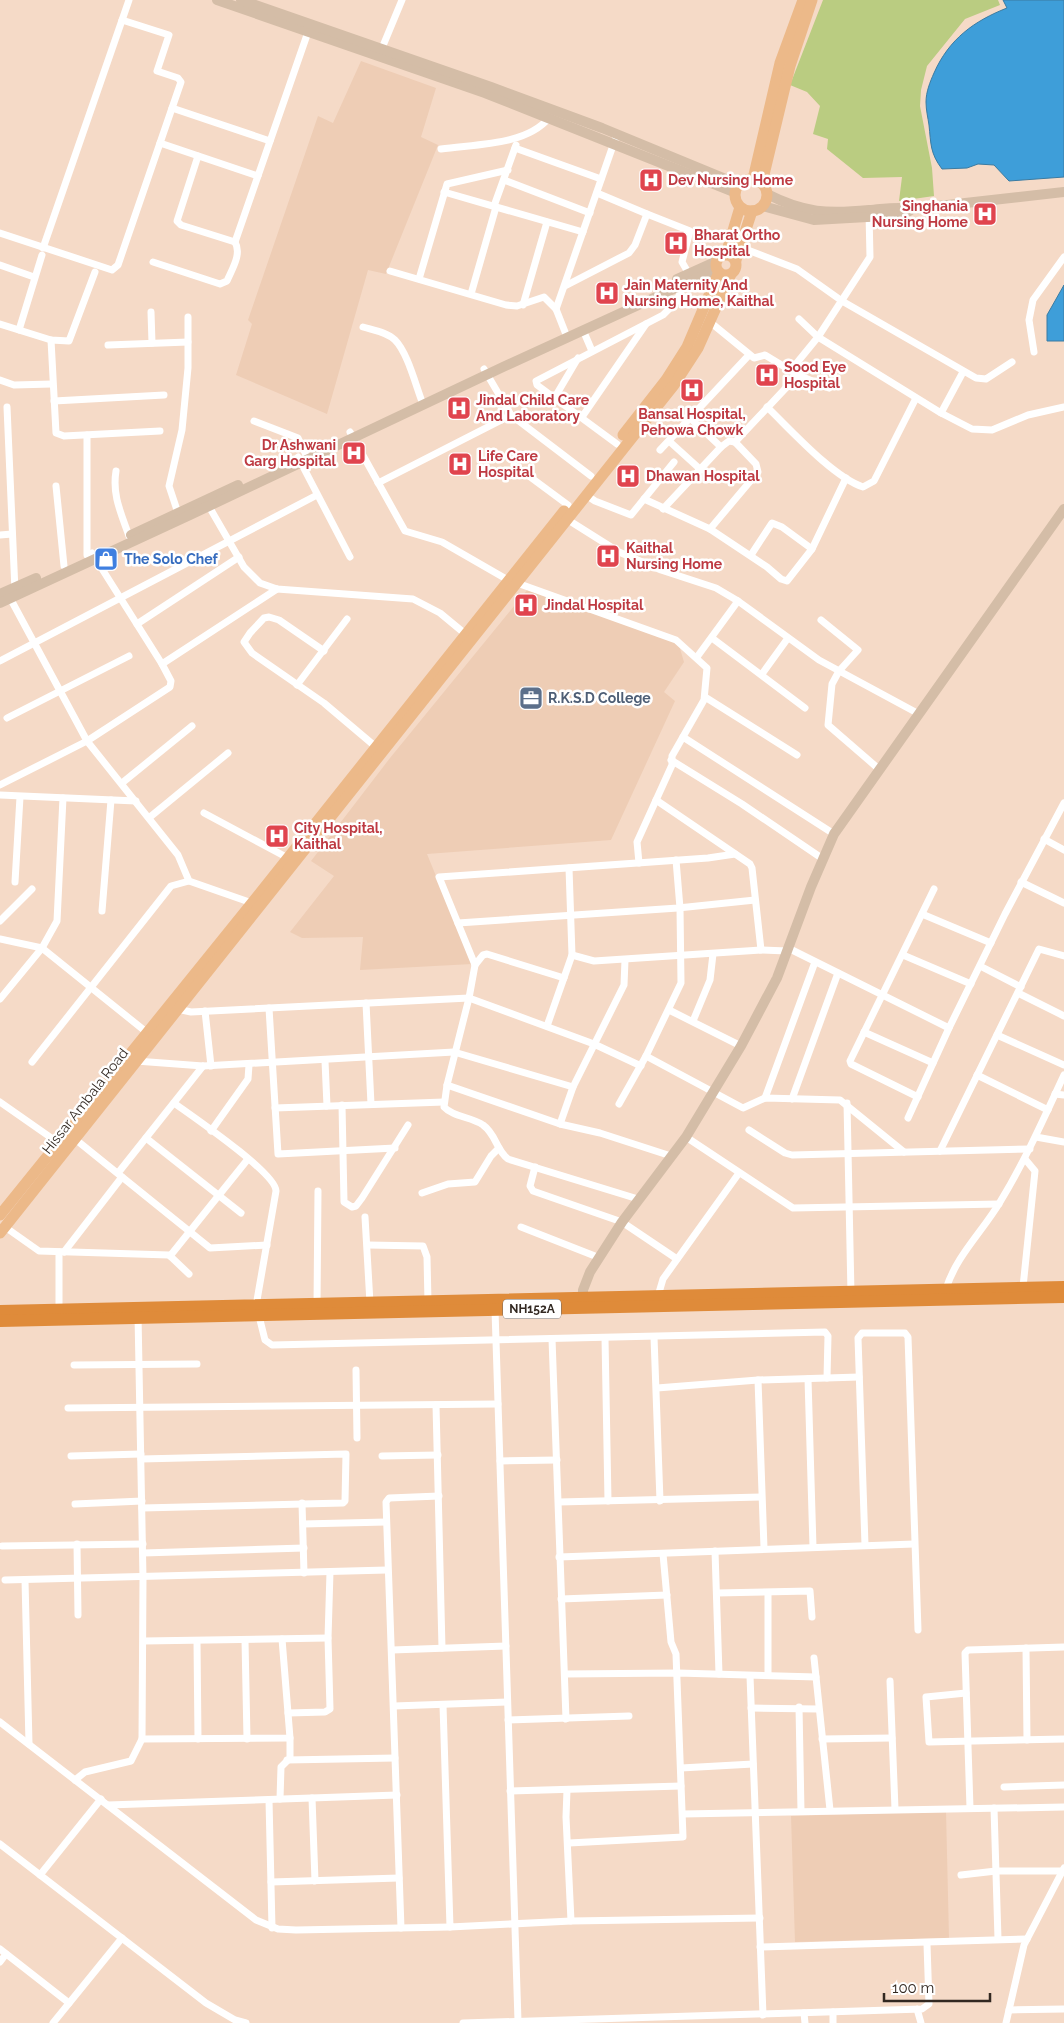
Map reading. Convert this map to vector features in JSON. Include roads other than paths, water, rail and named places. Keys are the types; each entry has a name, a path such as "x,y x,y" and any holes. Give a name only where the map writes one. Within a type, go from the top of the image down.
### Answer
{"highway":[{"name":"NH152A","path":"317,1309 370,1303 583,1303 851,1296 946,1289 1064,1287"},
{"name":"NH152A","path":"0,1321 138,1314 317,1309 495,1310 658,1296 1064,1296"},
{"name":"NH152A","path":"0,1312 59,1311 138,1314"}],"main road":[{"path":"217,0 256,10 380,52 615,139 736,188"},
{"path":"241,0 256,10 308,32 380,52 549,118 615,139"},
{"path":"780,86 780,64 803,0"},
{"path":"758,181 780,86 812,0"},
{"path":"869,214 814,220 763,206 752,211 740,207 734,199 736,188 747,179 758,181 767,194 787,204 814,212 903,215 912,209 1064,192"},
{"path":"763,206 767,194"},
{"path":"565,513 586,495 674,385 698,348 710,322 740,207"},
{"path":"192,985 513,581 591,476 666,380 687,347 724,265 740,247 752,211"},
{"path":"8,593 207,503 689,274 724,265"},
{"path":"566,334 583,330 724,265"},
{"path":"0,603 8,593 64,566 91,556 178,513 207,503"},
{"path":"583,1303 585,1282 638,1199 686,1137 741,1046 777,978 834,834 1064,509"},
{"path":"192,985 252,903 376,747 468,637"},
{"name":"Hissar Ambala Road","path":"0,1215 62,1146 75,1139 136,1061 150,1036 177,1009 192,985"},
{"name":"Hissar Ambala Road","path":"2,1230 62,1146 192,985"}],"street":[{"path":"19,330 34,277 129,0"},
{"path":"380,52 402,0"},
{"path":"0,233 43,251 112,270 116,268 180,80 156,71 169,35 122,20"},
{"path":"235,242 308,32"},
{"path":"172,108 270,142"},
{"path":"441,149 518,138 542,126 549,118"},
{"path":"471,294 495,207 518,138"},
{"path":"556,309 615,139"},
{"path":"160,143 258,176"},
{"path":"515,148 602,179"},
{"path":"153,262 224,284 238,256 238,247 235,242 181,225 176,221 198,156"},
{"path":"419,279 444,192 449,182 508,170"},
{"path":"504,180 590,213"},
{"path":"444,192 584,232"},
{"path":"597,193 690,231 682,262 689,274"},
{"path":"565,286 629,253 635,245 646,214"},
{"path":"791,370 818,337 870,257 869,214"},
{"path":"523,305 547,222"},
{"path":"740,247 771,257 797,270 842,301 963,372 982,380 1012,362"},
{"path":"1034,352 1029,320 1033,300 1064,257"},
{"path":"0,265 34,277"},
{"path":"390,271 506,305 523,305 536,298 544,298 556,309 566,334"},
{"path":"0,324 64,343 71,337 95,272"},
{"path":"617,444 537,385 536,381 671,309 677,301 683,284"},
{"path":"151,312 152,343"},
{"path":"178,513 169,486 182,430 188,368 188,317"},
{"path":"799,319 818,337 941,413 972,429 992,430 1028,415 1064,408"},
{"path":"710,322 749,355 756,358 765,355 798,375 829,388"},
{"path":"582,417 646,323"},
{"path":"363,327 385,334 395,340 403,351 422,401"},
{"path":"583,330 592,351"},
{"path":"51,340 56,433 64,436 160,431"},
{"path":"108,345 188,342"},
{"path":"660,450 749,355"},
{"path":"555,397 578,358"},
{"path":"486,371 511,416 591,476"},
{"path":"941,413 963,372"},
{"path":"735,442 798,375"},
{"path":"0,380 14,385 52,384"},
{"path":"54,401 164,395"},
{"path":"767,407 846,478 863,487 874,481 916,398"},
{"path":"7,407 12,534 8,593 87,741 150,817 178,855 189,881"},
{"path":"378,483 511,416"},
{"path":"690,418 721,447"},
{"path":"254,420 298,438 303,458 317,494 350,557"},
{"path":"0,785 87,741 167,691 172,684 137,624 91,556 87,434"},
{"path":"352,435 405,531 442,542 513,581 676,640 697,657 707,670 705,697 671,760 672,765 637,842 639,863"},
{"path":"669,441 701,470"},
{"path":"663,509 721,447 729,441 735,442 756,464 758,472 710,529"},
{"path":"586,495 628,515 633,513 674,462"},
{"path":"514,465 565,513 619,552 661,570 716,588 738,601 788,638 839,671 919,714"},
{"path":"116,471 114,491 129,536"},
{"path":"644,499 710,529 751,555 781,579 787,581 812,549 846,478"},
{"path":"56,486 64,566"},
{"path":"0,661 121,599 317,494"},
{"path":"207,503 244,567 260,583 277,589 414,599 440,612 468,637"},
{"path":"751,555 772,523 782,527 812,549"},
{"path":"0,535 12,534"},
{"path":"137,624 238,557"},
{"path":"162,664 277,589"},
{"path":"697,657 738,601"},
{"path":"324,651 275,618 264,618 245,640 246,647 336,713 376,747"},
{"path":"297,685 347,619"},
{"path":"822,620 858,648 839,671 832,684 828,726 880,770"},
{"path":"712,638 805,708"},
{"path":"762,674 788,638"},
{"path":"7,718 129,656"},
{"path":"705,697 797,755"},
{"path":"122,783 192,726"},
{"path":"683,737 834,834"},
{"path":"150,817 228,753"},
{"path":"671,760 742,804 823,859"},
{"path":"0,795 136,801"},
{"path":"15,882 20,797"},
{"path":"0,999 42,948 57,921 59,912 63,798"},
{"path":"102,912 111,800"},
{"path":"656,800 750,864 752,868 760,950"},
{"path":"908,1118 949,1028 1021,882 1064,803"},
{"path":"204,813 288,858"},
{"path":"1044,839 1064,850"},
{"path":"638,1199 536,1166 508,1159 499,1148 492,1133 483,1124 447,1110 444,1102 447,1085 469,998 474,965 439,877 639,863 735,854"},
{"path":"619,1104 641,1066 682,983 680,908 676,860"},
{"path":"547,1026 572,955 572,915 568,868"},
{"path":"32,1062 92,989 171,886 189,881 252,903"},
{"path":"1021,882 1064,903"},
{"path":"0,921 32,889"},
{"path":"918,1096 851,1064 850,1060 934,889"},
{"path":"458,923 680,908 755,900"},
{"path":"922,914 991,944"},
{"path":"0,940 42,948 150,1036"},
{"path":"940,1151 1039,949 1064,956"},
{"path":"572,955 590,961 760,950 788,950 949,1028"},
{"path":"474,965 483,955 487,954 564,978"},
{"path":"693,1021 710,980 713,954"},
{"path":"903,955 971,984"},
{"path":"560,1124 574,1087 624,985 625,960"},
{"path":"765,1098 815,962"},
{"path":"980,966 1064,1016"},
{"path":"792,1099 838,973"},
{"path":"177,1009 206,1011 469,998 594,1044 641,1066"},
{"path":"366,1003 371,1104"},
{"path":"269,1008 278,1154 395,1148"},
{"path":"669,1010 741,1046"},
{"path":"206,1011 211,1066"},
{"path":"864,1032 933,1063"},
{"path":"997,1035 1064,1065"},
{"path":"136,1061 203,1066 250,1065 369,1059 454,1052 574,1087"},
{"path":"646,1056 745,1108 765,1098 836,1099 847,1103 904,1152"},
{"path":"325,1061 327,1106"},
{"path":"211,1131 248,1079 250,1065"},
{"path":"59,1311 62,1252 146,1138 203,1066"},
{"path":"946,1289 953,1269 999,1204 1025,1159 1064,1075"},
{"path":"977,1076 1048,1110"},
{"path":"447,1085 560,1124 600,1133 671,1156"},
{"path":"1055,1094 1064,1095"},
{"path":"0,1102 62,1146"},
{"path":"275,1108 444,1102"},
{"path":"174,1103 248,1159 269,1177 276,1186 257,1311 265,1340 272,1345 825,1332 828,1336 827,1378"},
{"path":"847,1103 851,1296"},
{"path":"342,1106 344,1202 354,1207 395,1148 408,1125"},
{"path":"749,1130 788,1154 1030,1149"},
{"path":"686,1137 793,1208 848,1209 999,1204"},
{"path":"1036,1137 1064,1142"},
{"path":"146,1138 241,1213"},
{"path":"75,1139 212,1248 266,1245"},
{"path":"422,1193 448,1184 475,1182 490,1156 499,1148"},
{"path":"170,1256 248,1159"},
{"path":"1022,1288 1035,1171 1025,1159"},
{"path":"536,1166 530,1186 533,1191 622,1222 677,1259"},
{"path":"658,1296 663,1279 739,1173"},
{"path":"317,1309 318,1191"},
{"path":"365,1217 370,1303"},
{"path":"521,1227 600,1258"},
{"path":"2,1230 33,1249 62,1252 170,1256 189,1274"},
{"path":"368,1245 423,1246 427,1257 428,1302"},
{"path":"495,1310 518,2021"},
{"path":"75,1780 85,1772 131,1761 142,1740 144,1642 138,1314"},
{"path":"864,1545 858,1338 861,1334 906,1334 918,1630"},
{"path":"654,1337 660,1501"},
{"path":"605,1338 608,1501"},
{"path":"552,1339 559,1502 560,1599 566,1719"},
{"path":"74,1365 197,1364"},
{"path":"356,1370 357,1438"},
{"path":"657,1388 758,1380 859,1377"},
{"path":"808,1379 812,1547"},
{"path":"758,1380 764,1548"},
{"path":"68,1408 291,1405 356,1407 498,1404"},
{"path":"436,1405 442,1648"},
{"path":"71,1456 141,1457 346,1454 345,1502 75,1504"},
{"path":"382,1456 438,1455"},
{"path":"500,1461 557,1460"},
{"path":"401,1928 386,1500 388,1498 439,1496"},
{"path":"559,1502 761,1497"},
{"path":"302,1503 304,1573"},
{"path":"303,1524 386,1522"},
{"path":"77,1544 78,1616"},
{"path":"2,1546 143,1544"},
{"path":"560,1557 663,1554 764,1548 914,1544"},
{"path":"143,1553 304,1548"},
{"path":"715,1551 719,1674"},
{"path":"568,1843 681,1839 683,1836 676,1654 671,1642 663,1554"},
{"path":"5,1580 143,1578 387,1570"},
{"path":"288,1713 326,1712 330,1709 328,1638 330,1572"},
{"path":"25,1580 29,1744"},
{"path":"717,1593 811,1592 812,1617"},
{"path":"768,1593 768,1675"},
{"path":"560,1599 667,1594"},
{"path":"144,1642 328,1638"},
{"path":"280,1799 281,1767 290,1756 282,1639"},
{"path":"245,1640 247,1739"},
{"path":"197,1641 198,1739"},
{"path":"392,1650 506,1646"},
{"path":"970,1808 966,1651 1064,1647"},
{"path":"1026,1648 1027,1740"},
{"path":"814,1658 830,1810"},
{"path":"565,1674 677,1673 816,1677"},
{"path":"750,1676 763,2015"},
{"path":"890,1681 896,1809"},
{"path":"966,1693 928,1696 926,1699 929,1742 1064,1739"},
{"path":"394,1706 507,1702"},
{"path":"443,1705 450,1927"},
{"path":"751,1708 799,1707 818,1709"},
{"path":"799,1707 801,1811"},
{"path":"508,1720 629,1716"},
{"path":"0,1722 256,1920 272,1928 296,1930 450,1927 571,1921 760,1918"},
{"path":"142,1740 290,1738"},
{"path":"822,1739 892,1738"},
{"path":"287,1760 395,1758"},
{"path":"680,1768 753,1764"},
{"path":"510,1791 681,1786"},
{"path":"1004,1787 1064,1786"},
{"path":"567,1790 566,1817 571,1921"},
{"path":"108,1806 397,1795"},
{"path":"312,1798 315,1881"},
{"path":"40,1875 101,1799"},
{"path":"269,1800 272,1928"},
{"path":"683,1814 1064,1807"},
{"path":"994,1808 998,1939"},
{"path":"0,1844 206,2003 235,2020 246,2023"},
{"path":"961,1875 996,1871 1063,1869 1027,1939 1006,2023"},
{"path":"271,1882 400,1878"},
{"path":"52,2023 122,1938"},
{"path":"760,1947 927,1944 1027,1939"},
{"path":"463,2023 628,2021 925,2008 929,2004 927,1944"},
{"path":"0,1962 3,1951 69,2003"},
{"path":"917,2009 922,2023"},
{"path":"1009,2010 1064,2009"},
{"path":"833,2012 833,2023"},
{"path":"804,2013 804,2023"}],"water":[{"path":"1003,0 1064,0 1064,177 1009,181 994,165 978,164 967,168 942,169 933,153 926,102 927,91 934,73 947,50 955,41 973,25 1007,8"},
{"path":"1064,285 1064,341 1047,341 1047,315"}],"place":[{"name":"Dev Nursing Home","path":"651,180"},
{"name":"Singhania Nursing Home","path":"985,214"},
{"name":"Bharat Ortho Hospital","path":"676,243"},
{"name":"Jain Maternity And Nursing Home, Kaithal","path":"607,293"},
{"name":"Sood Eye Hospital","path":"767,375"},
{"name":"Bansal Hospital, Pehowa Chowk","path":"692,390"},
{"name":"Jindal Child Care And Laboratory","path":"459,408"},
{"name":"Dr Ashwani Garg Hospital","path":"354,453"},
{"name":"Life Care Hospital","path":"460,464"},
{"name":"Dhawan Hospital","path":"628,476"},
{"name":"Kaithal Nursing Home","path":"608,556"},
{"name":"The Solo Chef","path":"106,559"},
{"name":"Jindal Hospital","path":"526,605"},
{"name":"R.K.S.D College","path":"531,698"},
{"name":"City Hospital, Kaithal","path":"277,836"}]}
